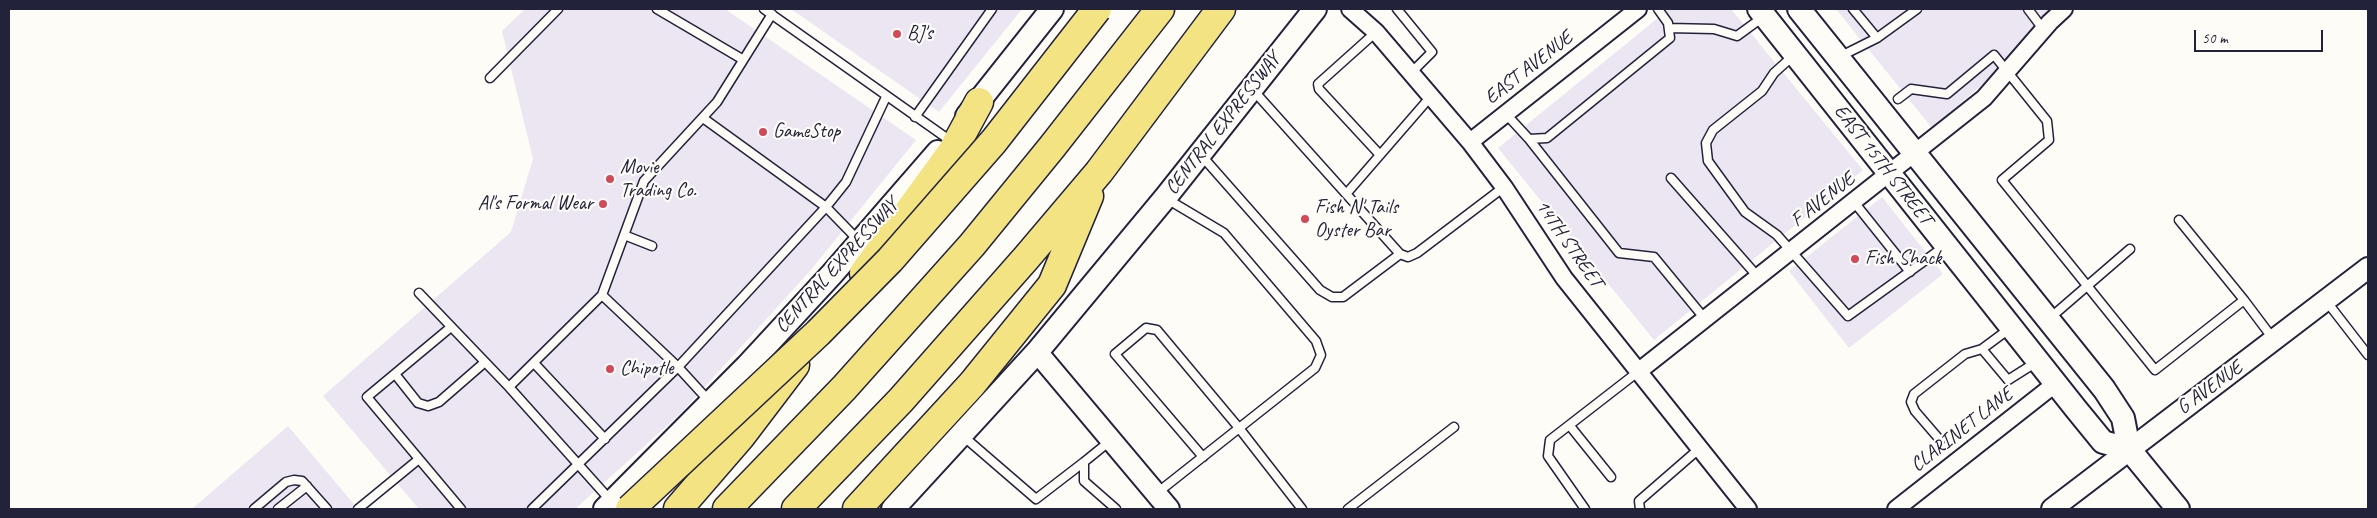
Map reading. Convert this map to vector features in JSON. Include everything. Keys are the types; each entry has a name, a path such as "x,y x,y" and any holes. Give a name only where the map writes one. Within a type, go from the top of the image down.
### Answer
{"highway":[{"path":"616,507 818,333 890,260 994,141 1098,9"},
{"path":"727,509 844,388 966,252 1052,147 1160,9"},
{"path":"796,509 858,446 949,347 1099,172 1221,9"},
{"path":"678,509 740,436 910,212 952,152 979,102"},
{"path":"857,509 972,384 1052,285 1099,172"}],"main road":[{"name":"CENTRAL EXPRESSWAY","path":"616,507 710,403 861,242 979,102 1052,9"},
{"name":"CENTRAL EXPRESSWAY","path":"893,509 1037,352 1165,198 1314,9"},
{"name":"EAST 15TH STREET","path":"1799,9 2104,389 2123,418 2129,449 2178,509"},
{"name":"EAST 15TH STREET","path":"1762,12 2103,442 2129,449"},
{"path":"1781,36 1816,59 1825,60 1837,57"}],"street":[{"name":"14TH STREET","path":"1350,9 1376,32 1432,95 1470,142 1504,187 1564,278 1748,509"},
{"name":"EAST AVENUE","path":"1470,142 1638,9"},
{"name":"F AVENUE","path":"1639,371 1706,320 1984,98 2063,9"},
{"name":"G AVENUE","path":"2052,509 2129,449 2275,341 2368,268"},
{"path":"1037,352 1169,509"},
{"name":"CLARINET LANE","path":"1896,509 2056,384"}],"lane":[{"path":"490,78 558,9"},
{"path":"656,9 742,59"},
{"path":"764,9 948,139"},
{"path":"915,117 992,9"},
{"path":"1397,9 1432,52 1412,72"},
{"path":"1529,140 1547,138 1670,38 1668,23 1658,9"},
{"path":"1853,9 1877,38"},
{"path":"1837,57 1877,38 1917,9"},
{"path":"2028,9 2044,30"},
{"path":"1669,28 1714,29 1737,36 1762,12"},
{"path":"509,388 602,295 644,181 717,102 742,59 772,14"},
{"path":"1376,32 1318,84 1319,89 1380,155"},
{"path":"1795,54 1774,73 1762,91 1713,130 1706,143 1708,161 1746,212 1777,235 1848,316 1946,245"},
{"path":"1898,99 1911,89 1947,94 1994,55 2047,121 2049,140 2002,180 2155,370 2244,300"},
{"path":"1251,88 1400,254 1408,258 1504,187"},
{"path":"1347,193 1432,95"},
{"path":"532,509 678,367 826,207 846,182 886,97"},
{"path":"1506,114 1619,253 1654,257 1706,320"},
{"path":"703,118 826,207 861,242"},
{"path":"1200,154 1308,277 1320,290 1332,298 1343,298 1400,254"},
{"path":"1671,178 1759,278"},
{"path":"1156,494 1315,368 1321,355 1316,341 1224,233 1165,198"},
{"path":"1854,202 1910,272"},
{"path":"2180,220 2275,341"},
{"path":"624,235 652,246"},
{"path":"2048,320 2130,249"},
{"path":"419,293 509,388 616,507"},
{"path":"602,295 678,367 710,403"},
{"path":"2325,300 2368,355"},
{"path":"451,327 368,397 461,509"},
{"path":"1940,440 1916,411 1911,402 1914,394 1965,354 1982,349 2011,327"},
{"path":"1203,457 1115,354 1146,328 1157,330 1239,428 1302,509"},
{"path":"1982,349 2008,380 2038,361"},
{"path":"395,374 418,403 428,406 439,402 485,362"},
{"path":"534,363 605,440"},
{"path":"1585,509 1548,456 1550,440 1639,371"},
{"path":"1570,426 1611,477"},
{"path":"1348,509 1454,427"},
{"path":"961,435 1036,499 1112,440"},
{"path":"1640,509 1639,501 1700,448"},
{"path":"358,509 419,459"},
{"path":"1084,462 1084,481 1116,509"},
{"path":"254,509 286,482 302,481 327,509"},
{"path":"278,509 307,486"}],"shaded area":[{"path":"525,9 725,9 916,140 810,271 681,413 575,509 419,509 323,396 511,232 533,159 502,31"},
{"path":"791,9 1022,9 939,112"},
{"path":"1669,9 1731,9 1863,170 1654,340 1498,148"},
{"path":"1836,9 2048,9 2050,11 1993,75 1932,128"},
{"path":"1882,197 1943,274 1849,348 1789,271"},
{"path":"288,426 358,509 192,509"}],"place":[{"name":"BJ's","path":"897,34"},
{"name":"GameStop","path":"763,132"},
{"name":"Movie Trading Co.","path":"610,179"},
{"name":"Al's Formal Wear","path":"603,204"},
{"name":"Fish N' Tails Oyster Bar","path":"1305,219"},
{"name":"Fish Shack","path":"1855,259"},
{"name":"Chipotle","path":"610,369"}]}
